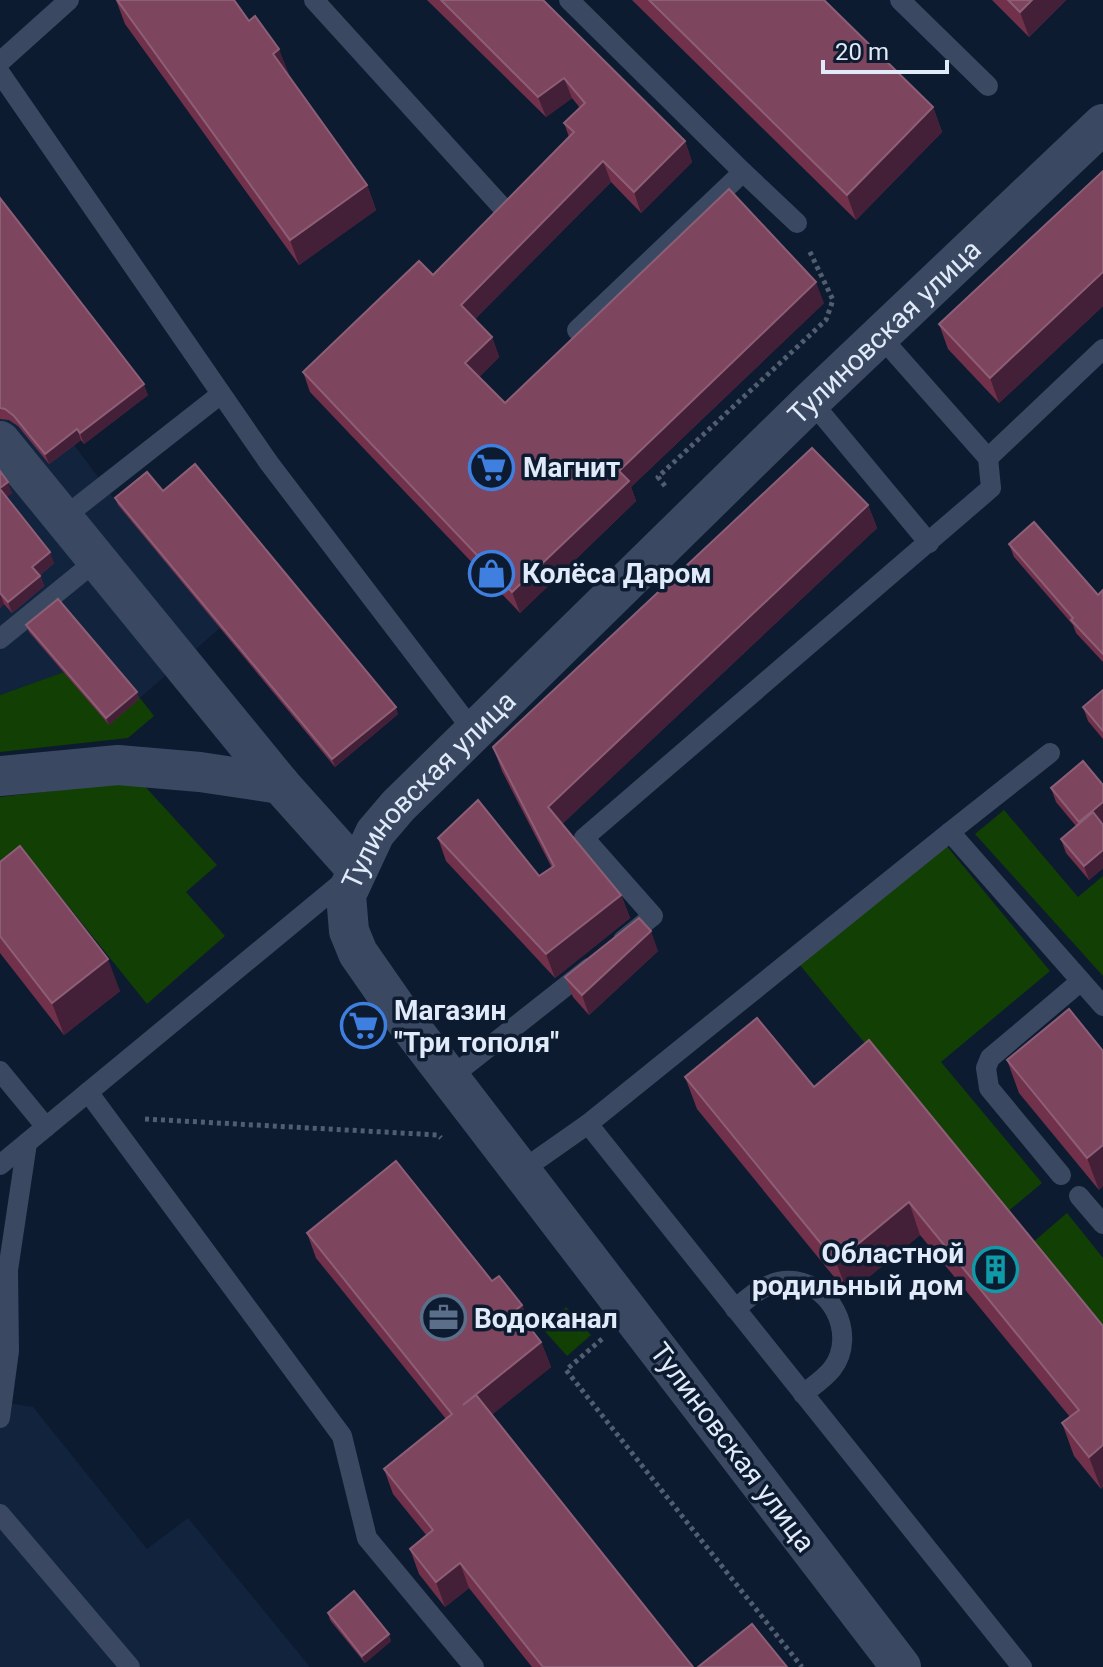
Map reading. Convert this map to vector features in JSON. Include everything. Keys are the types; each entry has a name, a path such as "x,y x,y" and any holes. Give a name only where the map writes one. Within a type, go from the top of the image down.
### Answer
{"street":[{"name":"Тулиновская улица","path":"901,1667 399,1012 358,953 349,931 346,895 375,833 390,815 811,401 1103,124"},
{"path":"11,462 63,518 280,784 357,870"},
{"path":"0,776 118,765 200,772 280,784"}],"lane":[{"path":"0,62 69,0"},
{"path":"314,0 502,207"},
{"path":"569,0 797,223"},
{"path":"900,0 988,86"},
{"path":"0,73 269,463 474,732"},
{"path":"577,330 743,172"},
{"path":"451,1077 653,916 584,838 991,488 988,458 881,337"},
{"path":"988,458 1103,349"},
{"path":"63,518 221,394"},
{"path":"811,401 929,543"},
{"path":"0,639 97,560"},
{"path":"521,1171 588,1124 1050,753"},
{"path":"950,832 1103,1006"},
{"path":"0,1165 357,870"},
{"path":"1061,1175 989,1088 986,1068 990,1058 1081,981"},
{"path":"0,1071 46,1127"},
{"path":"88,1092 342,1436 367,1538 474,1667"},
{"path":"588,1124 1022,1667"},
{"path":"0,1418 8,1270 27,1143"},
{"path":"1079,1196 1103,1224"},
{"path":"735,1309 767,1286 784,1281 810,1287 831,1302 840,1317 843,1335 840,1352 833,1368 803,1394"},
{"path":"0,1514 130,1667"}],"path":[{"path":"693,516 658,477 826,320 833,300 797,223"},
{"path":"106,1117 438,1135 448,1147"},
{"path":"593,1327 602,1339 566,1370 802,1667"}],"shaded area":[{"path":"0,345 118,504 150,479 165,498 329,631 398,714 335,767 220,628 109,725 64,672 0,695"},
{"path":"0,1402 33,1407 147,1549 188,1518 310,1667 0,1667"}],"green space":[{"path":"64,672 109,725 140,698 154,716 128,738 0,752 0,695"},
{"path":"140,781 217,865 186,892 225,936 147,1004 36,866 0,894 0,797"},
{"path":"1004,810 1078,897 1103,876 1103,976 975,834"},
{"path":"945,844 1050,971 941,1062 1042,1183 1006,1213 799,964"},
{"path":"1067,1213 1103,1258 1103,1330 1031,1244"},
{"path":"566,1307 591,1335 567,1356 542,1328"}],"building":[{"path":"117,0 234,0 249,21 255,16 279,49 273,54 367,185 290,240"},
{"path":"441,0 543,0 685,141 634,192 603,161 461,305 492,337 465,363 505,403 729,189 816,282 619,471 629,481 512,592 303,372 419,261 433,275 574,132 564,123 585,103 564,78 538,97"},
{"path":"649,0 824,0 933,107 847,195"},
{"path":"1008,0 1032,0 1020,12"},
{"path":"1103,171 1103,272 990,378 939,324"},
{"path":"0,198 144,384 80,433 77,429 45,454 14,416 0,408"},
{"path":"812,448 868,505 548,807 621,895 546,954 438,838 478,800 539,876 554,866 493,747"},
{"path":"195,464 396,707 332,759 115,498 147,472 163,491"},
{"path":"0,471 8,482 0,488"},
{"path":"0,489 50,552 32,567 40,576 8,602 0,593"},
{"path":"1034,522 1098,595 1103,590 1103,654 1009,544"},
{"path":"58,599 137,692 106,718 26,625"},
{"path":"1103,690 1103,731 1083,707"},
{"path":"1083,761 1103,785 1103,802 1079,822 1051,788"},
{"path":"1093,812 1103,825 1103,850 1084,866 1061,839"},
{"path":"20,846 108,959 52,1003 0,936 0,862"},
{"path":"639,918 651,931 582,995 565,977"},
{"path":"1069,1009 1103,1051 1103,1145 1087,1158 1007,1060"},
{"name":"Областной родильный дом","path":"757,1018 814,1087 869,1040 1103,1326 1103,1445 1089,1457 1062,1423 1079,1410 909,1202 836,1262 685,1077"},
{"path":"396,1161 492,1281 499,1276 522,1305 516,1310 541,1342 463,1405 476,1395 693,1667 543,1667 460,1563 436,1582 410,1549 433,1530 384,1469 452,1414 307,1233"},
{"path":"354,1591 389,1634 362,1656 328,1613"},
{"path":"752,1624 787,1667 698,1667"}],"place":[{"name":"Магнит","path":"492,467"},
{"name":"Колёса Даром","path":"491,573"},
{"name":"Магазин \"Три тополя\"","path":"363,1026"},
{"name":"Областной родильный дом","path":"995,1269"},
{"name":"Водоканал","path":"443,1318"}]}
